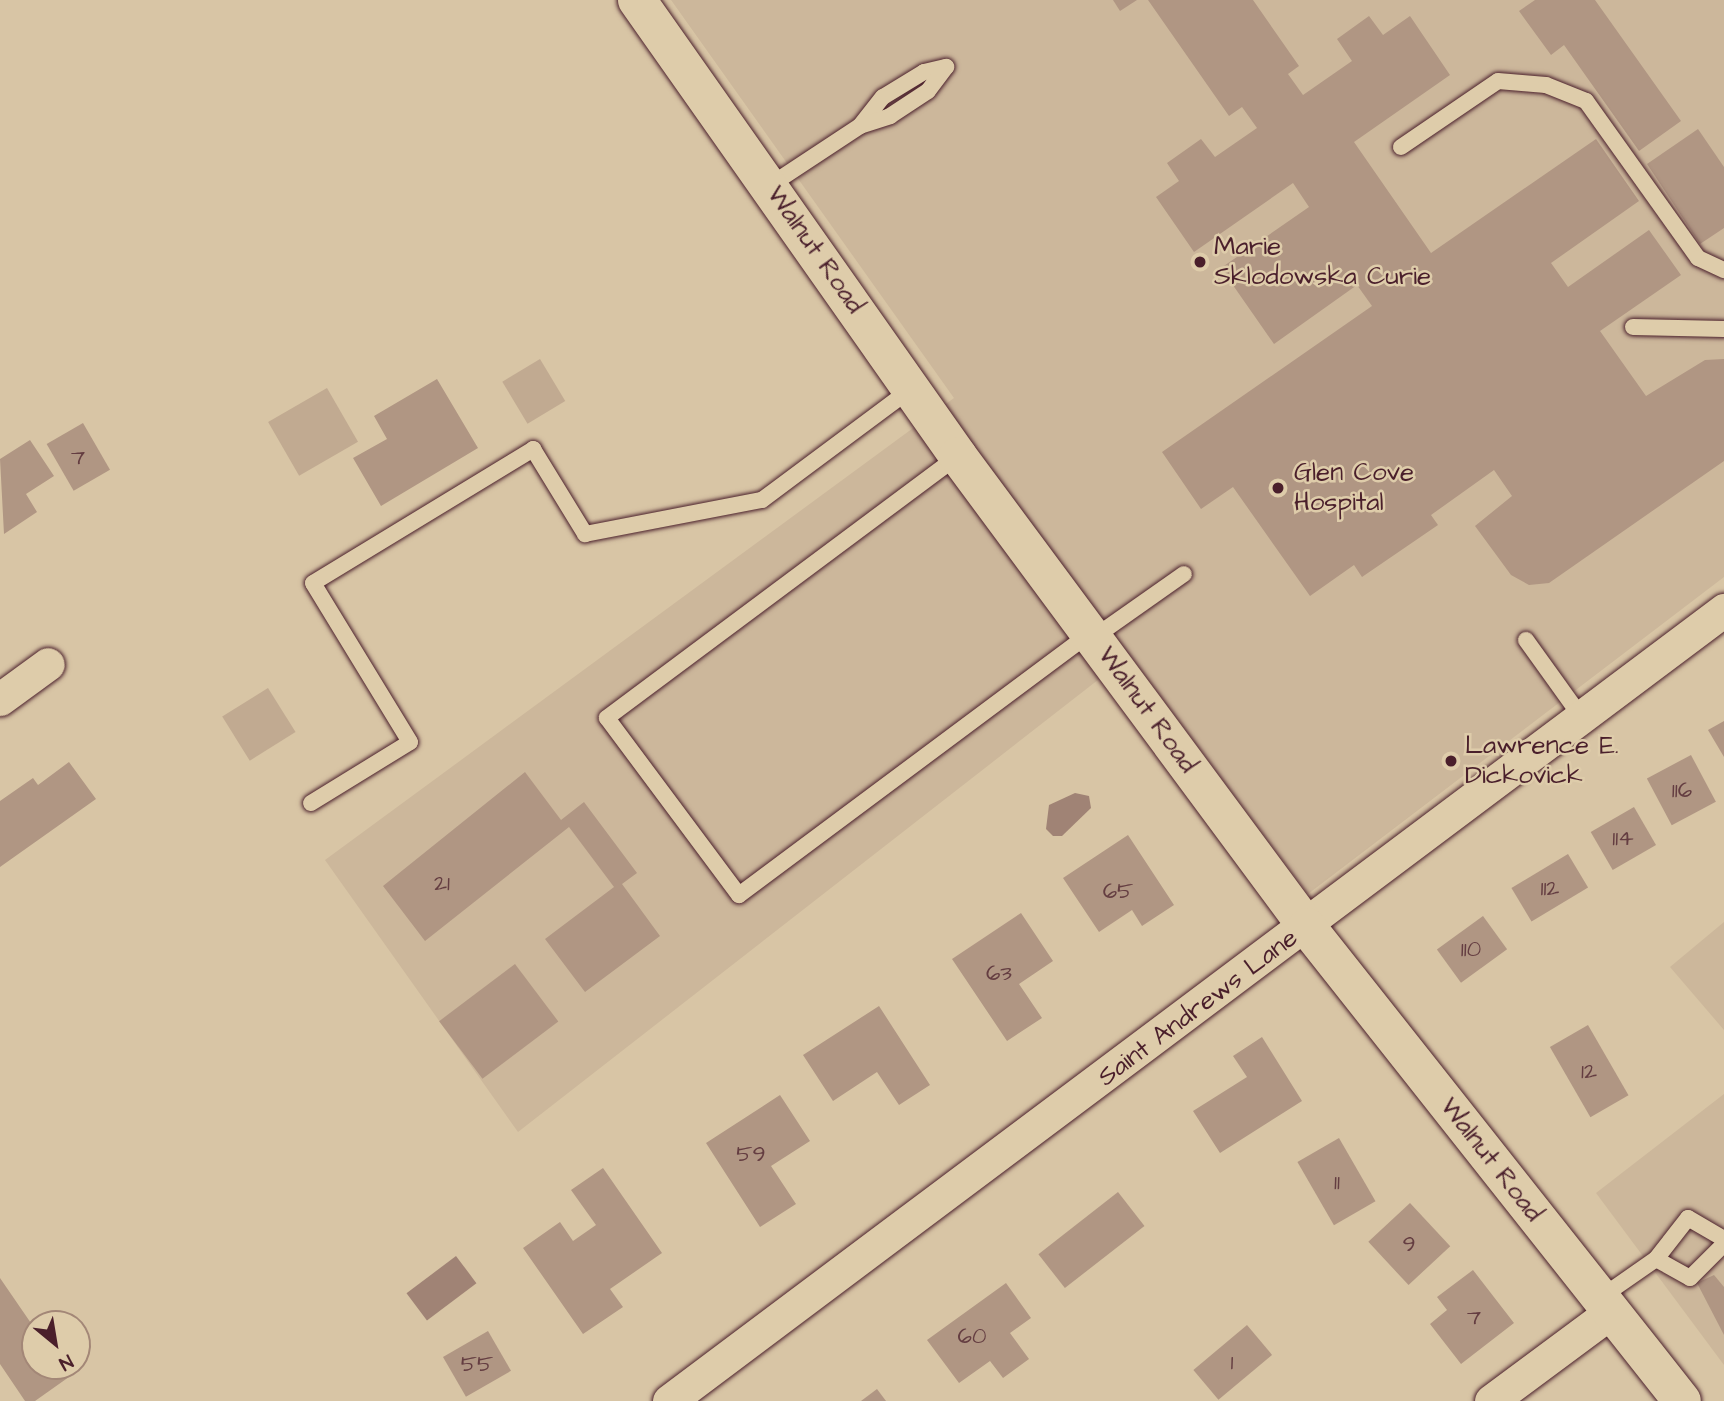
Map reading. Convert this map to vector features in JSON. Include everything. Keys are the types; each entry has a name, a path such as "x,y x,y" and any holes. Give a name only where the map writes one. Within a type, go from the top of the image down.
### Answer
{"street":[{"name":"Walnut Road","path":"637,0 958,456 1307,927 1682,1401"},
{"name":"Saint Andrews Lane","path":"669,1401 1307,927 1724,610"},
{"path":"0,699 48,664"},
{"path":"1491,1401 1605,1305"}],"lane":[{"path":"769,186 860,126 890,116 928,91 946,67 924,72 883,97 860,126"},
{"path":"1401,147 1498,81 1546,85 1586,101 1698,258 1724,270"},
{"path":"1633,327 1724,329"},
{"path":"311,803 410,742 313,583 533,449 585,534 762,500 912,388"},
{"path":"958,456 607,718 739,895 999,701 1184,575"},
{"path":"1525,640 1582,718"},
{"path":"1605,1305 1656,1259 1688,1218 1724,1242 1690,1278 1656,1259"}],"shaded area":[{"name":"Glen Cove Hospital","path":"671,0 1724,0 1724,577 1308,894 1130,655 518,1132 325,860 954,398"},
{"path":"540,359 565,401 528,424 502,382"},
{"path":"327,388 358,442 299,476 268,422"},
{"path":"268,688 296,732 250,761 222,717"},
{"path":"1075,793 1089,796 1091,808 1062,836 1053,836 1046,829 1049,805"},
{"path":"1724,922 1724,1030 1670,967"},
{"path":"1724,1094 1724,1365 1596,1193"},
{"path":"456,1256 476,1283 427,1320 406,1293"}],"building":[{"path":"1113,0 1137,0 1120,11"},
{"name":"Glen Cove Hospital","path":"1148,0 1253,0 1299,66 1288,74 1303,95 1352,61 1337,39 1369,16 1383,35 1410,16 1450,75 1354,142 1431,253 1596,139 1639,201 1551,263 1568,287 1649,230 1681,275 1600,331 1646,396 1705,360 1724,359 1724,461 1549,583 1529,585 1511,575 1475,526 1512,496 1494,470 1431,515 1438,525 1362,577 1354,565 1310,596 1233,487 1201,509 1162,452 1372,306 1357,285 1274,344 1221,268 1309,207 1293,183 1194,252 1156,197 1179,181 1167,163 1201,139 1215,157 1257,128 1242,107 1229,116"},
{"path":"1535,0 1595,0 1681,121 1639,151 1564,45 1551,55 1519,11"},
{"path":"1698,129 1724,167 1724,228 1700,244 1647,164"},
{"path":"437,379 478,448 381,506 353,458 387,439 374,416"},
{"path":"83,423 110,470 74,491 47,444"},
{"path":"30,440 54,476 26,494 37,512 4,534 0,459"},
{"path":"1724,721 1724,757 1708,730"},
{"path":"1691,755 1716,802 1672,825 1647,778"},
{"path":"69,762 96,799 0,867 0,801 33,778 38,785"},
{"path":"525,772 561,820 584,802 637,873 622,884 660,936 585,992 545,939 614,887 569,827 425,941 383,886"},
{"path":"1634,807 1656,845 1613,870 1591,832"},
{"path":"1128,835 1174,905 1142,926 1132,910 1099,932 1063,878"},
{"path":"1568,854 1588,887 1532,921 1511,888"},
{"path":"1021,913 1053,961 1019,984 1042,1018 1007,1041 952,959"},
{"path":"1483,916 1507,949 1461,983 1437,950"},
{"path":"515,964 558,1022 482,1079 439,1021"},
{"path":"879,1006 930,1085 899,1105 877,1072 833,1101 803,1055"},
{"path":"1588,1025 1628,1095 1590,1117 1550,1047"},
{"path":"1262,1037 1302,1101 1220,1153 1193,1111 1247,1077 1233,1056"},
{"path":"780,1095 810,1141 771,1166 796,1204 760,1227 706,1143"},
{"path":"1339,1138 1376,1201 1334,1225 1297,1162"},
{"path":"603,1168 662,1253 610,1289 623,1307 583,1334 523,1248 560,1222 573,1241 596,1225 571,1190"},
{"path":"1118,1192 1144,1226 1065,1288 1038,1254"},
{"path":"1410,1203 1450,1246 1409,1285 1368,1242"},
{"path":"1473,1270 1514,1323 1461,1364 1430,1324 1447,1310 1437,1297"},
{"path":"1714,1275 1724,1287 1724,1335 1697,1283"},
{"path":"0,1278 22,1310 21,1380 65,1380 35,1401 25,1401 0,1364"},
{"path":"1006,1283 1031,1318 1010,1333 1029,1359 1003,1378 990,1361 959,1383 927,1340"},
{"path":"1247,1325 1272,1355 1218,1400 1193,1370"},
{"path":"488,1331 511,1371 466,1397 443,1357"},
{"path":"877,1389 886,1401 861,1401"}],"place":[{"name":"Marie Sklodowska Curie","path":"1200,262"},
{"name":"Glen Cove Hospital","path":"1278,488"},
{"name":"Lawrence E. Dickovick","path":"1451,761"}]}
